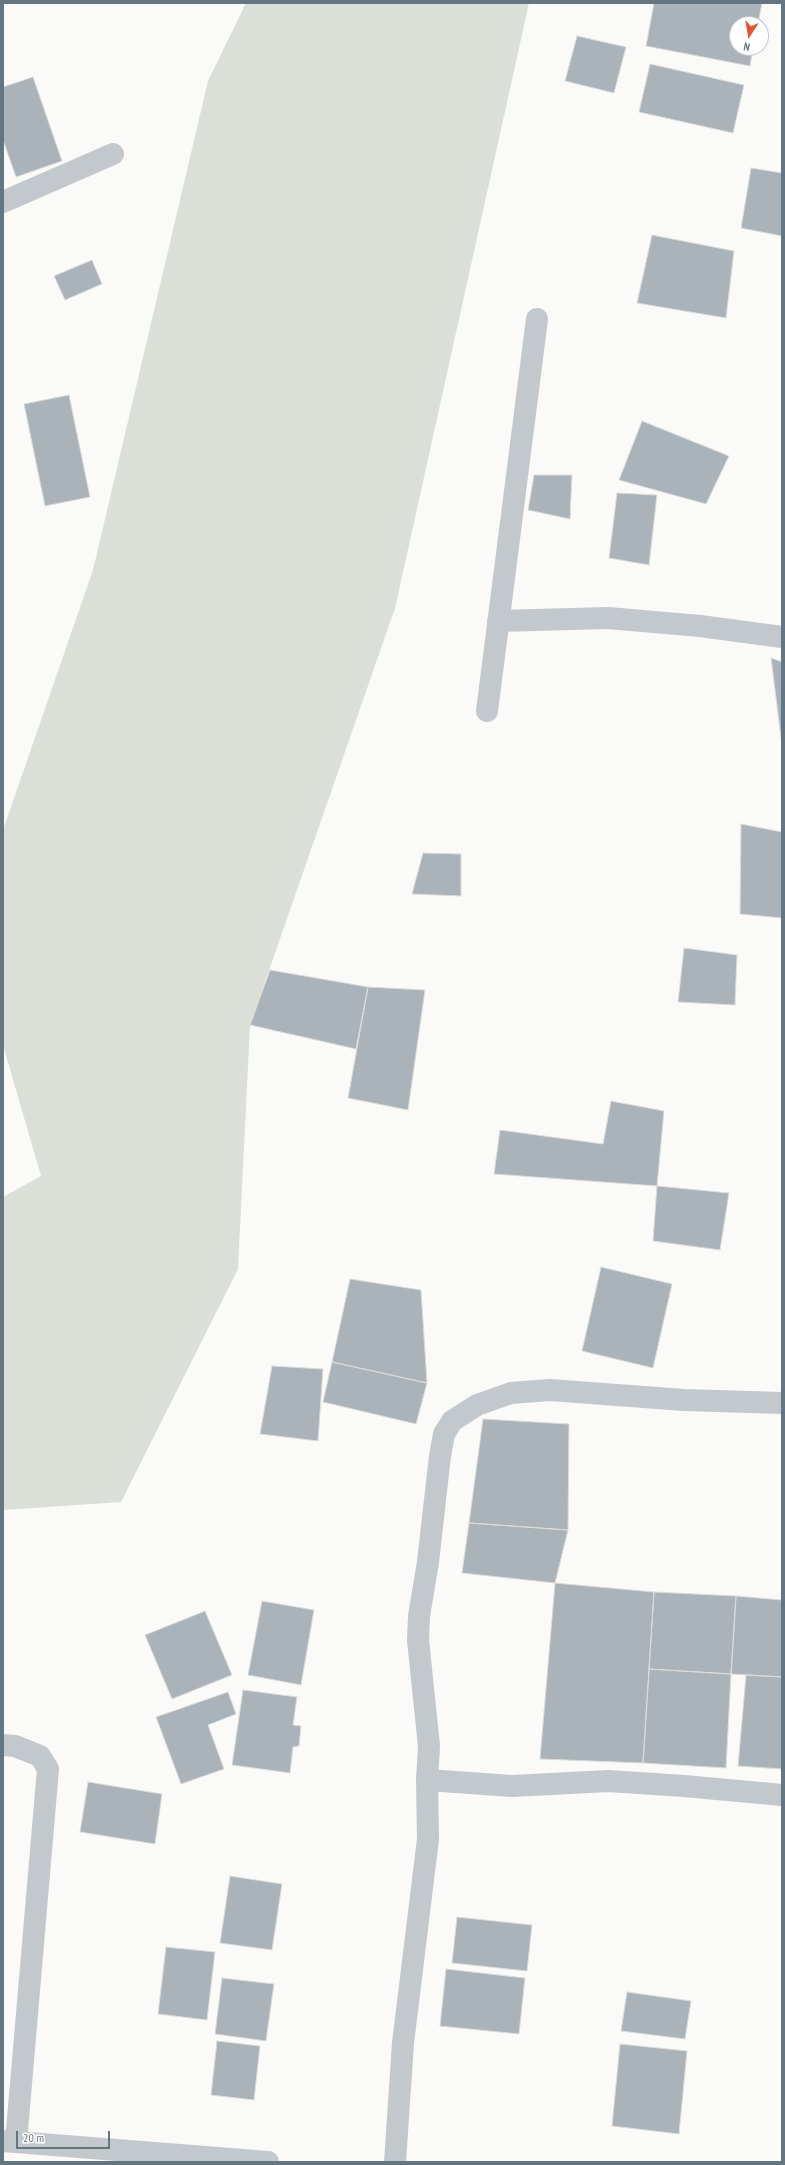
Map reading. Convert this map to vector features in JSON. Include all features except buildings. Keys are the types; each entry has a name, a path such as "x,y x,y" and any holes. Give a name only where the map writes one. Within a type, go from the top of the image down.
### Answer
{"street":[{"path":"3,202 113,154"},
{"path":"487,711 537,319"},
{"path":"498,621 608,618 700,626 782,636"},
{"path":"396,2162 403,2043 428,1839 427,1780 429,1746 418,1640 419,1616 428,1562 440,1456 444,1434 452,1421 478,1405 511,1393 550,1390 684,1400 782,1403"},
{"path":"3,1745 15,1746 40,1756 48,1769 10,2141 268,2162"},
{"path":"427,1780 512,1786 608,1781 782,1795"}],"shaded area":[{"path":"246,3 529,3 395,608 250,1025 238,1269 121,1502 3,1510 3,1197 41,1176 3,1045 3,830 93,570 208,81"}]}
